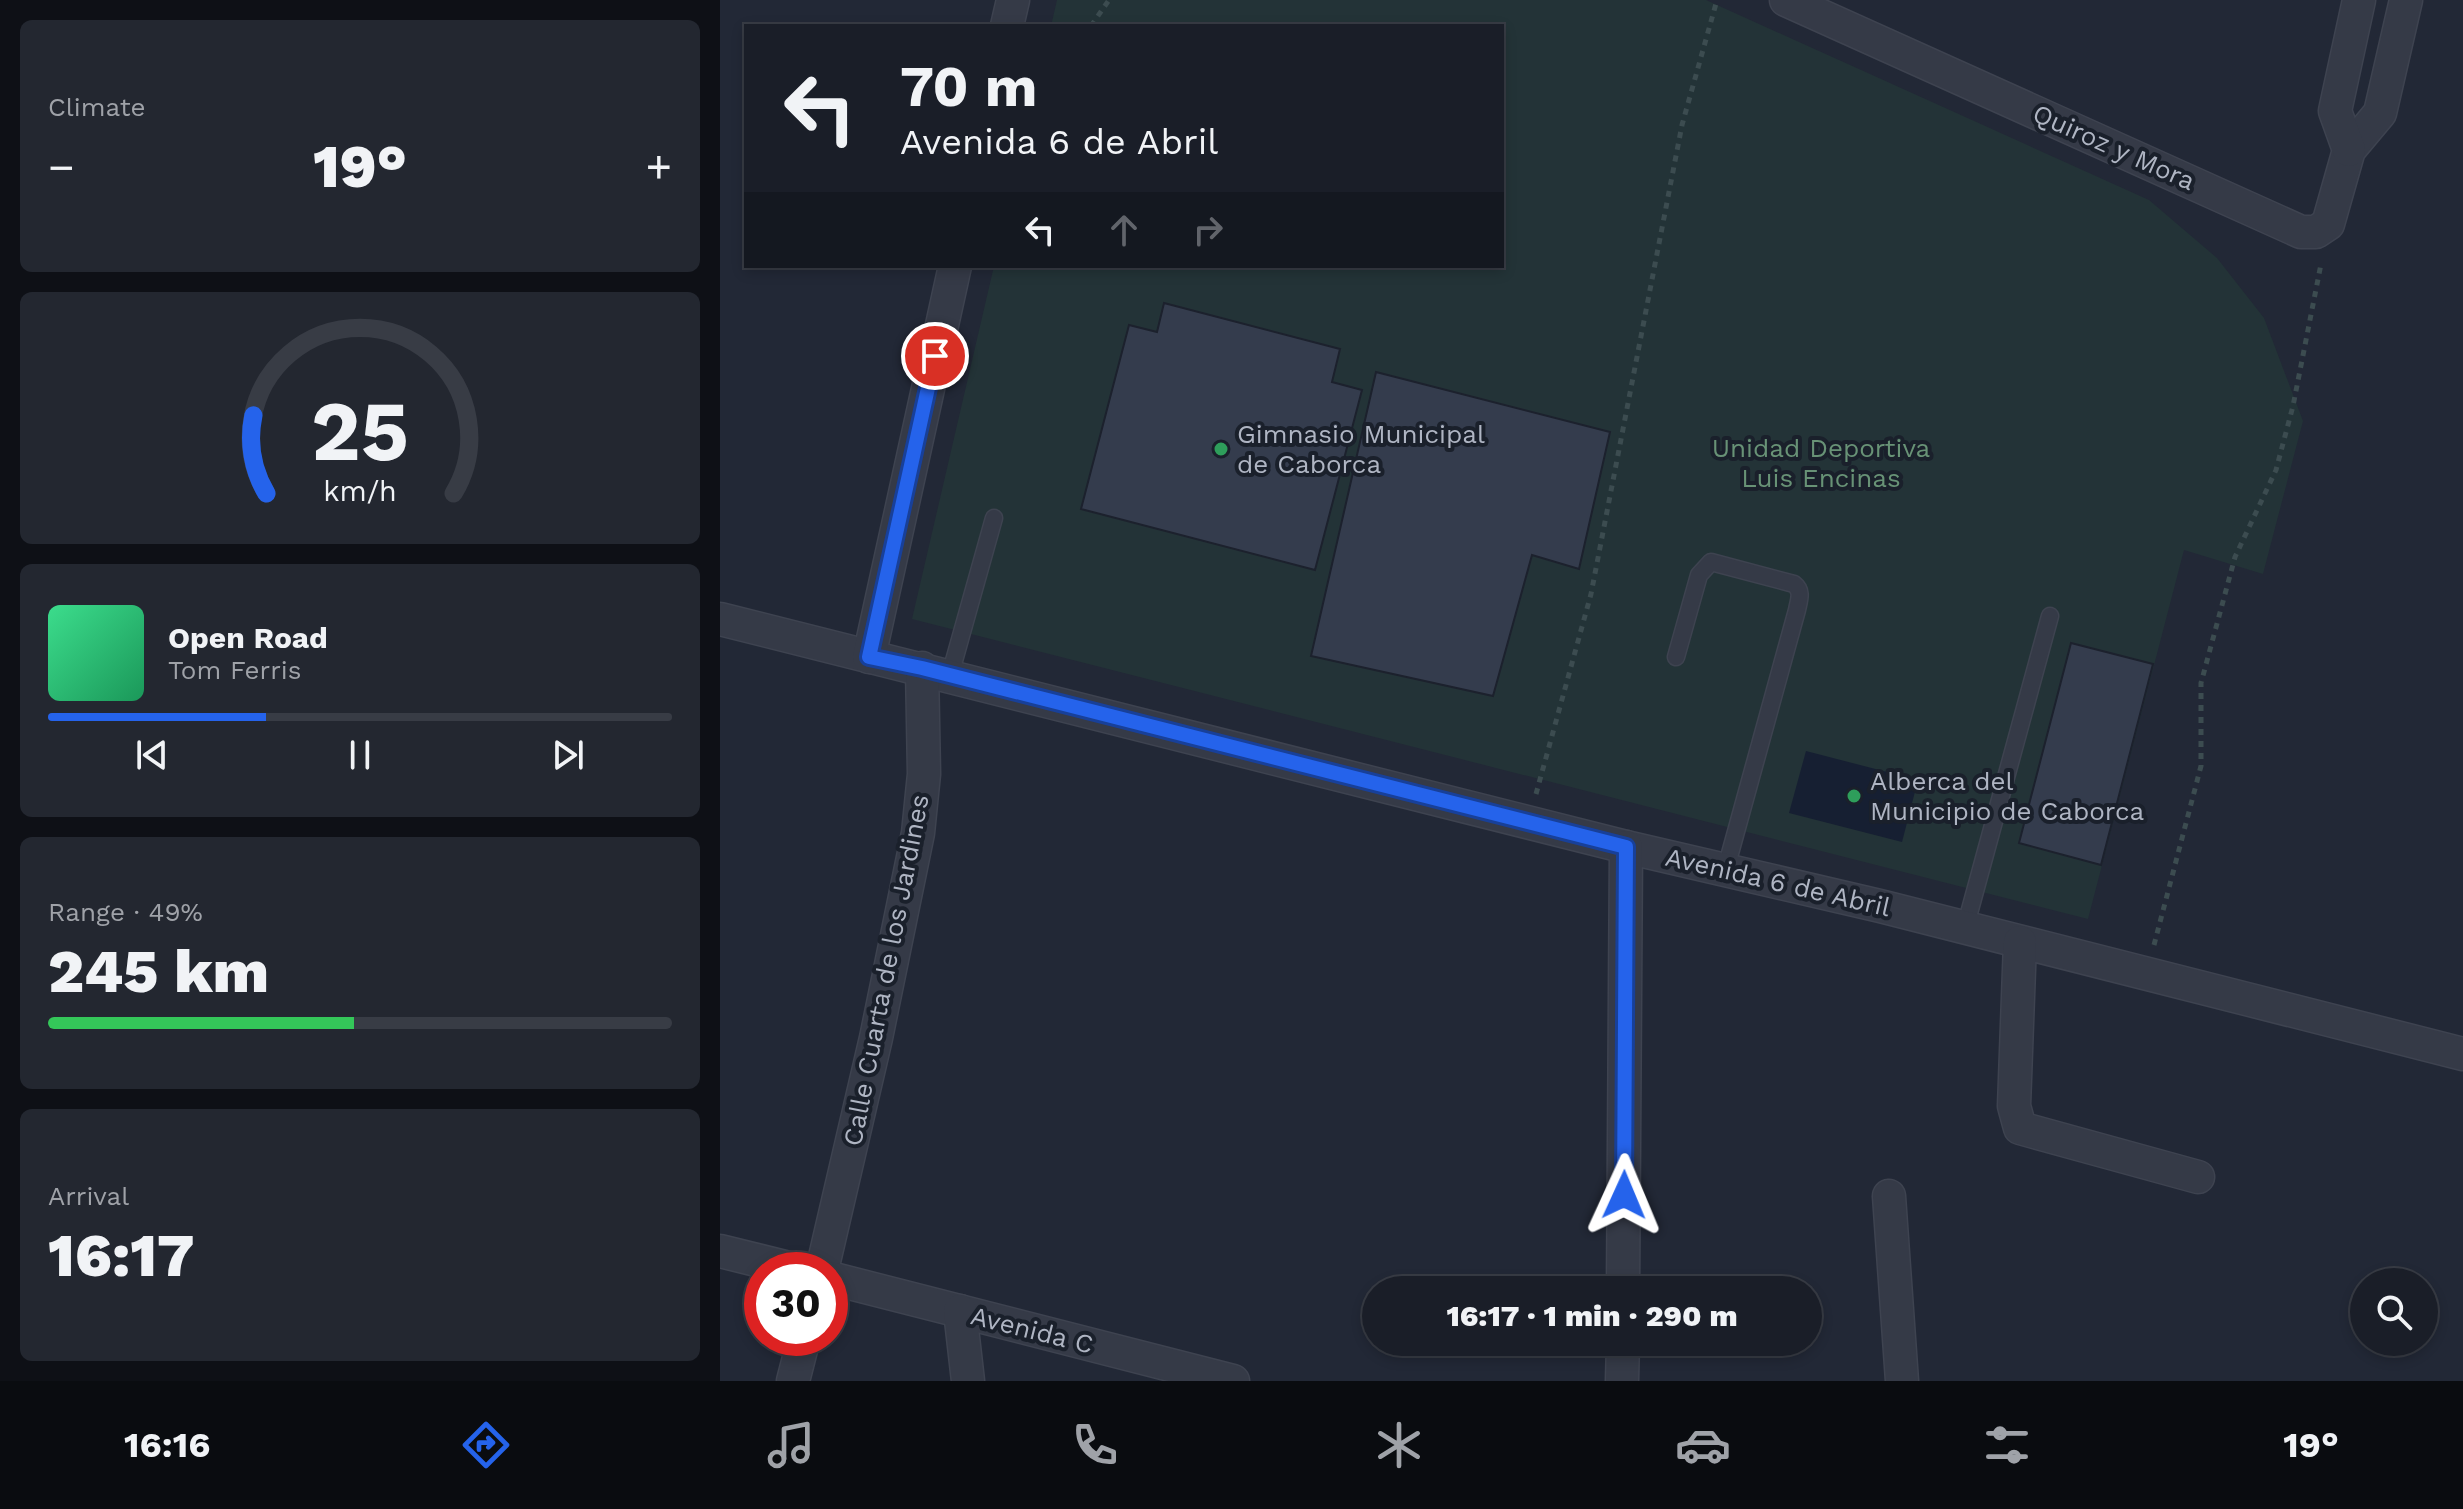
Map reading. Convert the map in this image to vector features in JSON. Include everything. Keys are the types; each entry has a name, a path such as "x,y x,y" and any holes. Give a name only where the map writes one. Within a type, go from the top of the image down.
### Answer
{"street":[{"path":"1007,24 1013,0"},
{"name":"Quiroz y Mora","path":"1786,0 1848,13 2301,232 2316,232 2328,224"},
{"path":"2349,150 2335,111 2359,0"},
{"path":"2328,224 2349,150 2380,113 2406,0"},
{"path":"869,657 955,268"},
{"name":"Avenida 6 de Abril","path":"720,619 2463,1054"},
{"name":"Calle Cuarta de los Jardines","path":"826,1252 876,1038 918,833 936,672"},
{"path":"1623,1276 1626,847"},
{"path":"2020,942 2014,1106 2020,1128 2198,1177"},
{"path":"1889,1196 1902,1381"},
{"path":"720,1251 744,1257"},
{"name":"Avenida C","path":"848,1283 1227,1380"},
{"path":"960,1311 968,1381"},
{"path":"793,1381 799,1356"},
{"path":"1622,1381 1623,1356"}],"lane":[{"path":"936,672 994,518"},
{"path":"1676,657 1699,575 1711,562 1798,587 1797,610 1726,868"},
{"path":"1965,928 2050,616"}],"path":[{"path":"1092,24 1109,0"},
{"path":"1529,822 1591,594 1682,125 1717,0"},
{"path":"2146,974 2201,766 2201,683 2235,557 2276,470 2293,406 2328,224"}],"green space":[{"name":"Unidad Deportiva Luis Encinas","path":"1057,0 1706,0 2149,200 2217,258 2264,318 2303,421 2263,574 2184,550 2088,919 912,619 994,268 1504,268 1504,24 1051,24"}],"water":[{"name":"Alberca del Municipio de Caborca","path":"1806,751 1918,780 1902,842 1789,813"}],"building":[{"name":"Gimnasio Municipal de Caborca","path":"1164,303 1340,349 1332,382 1362,390 1315,570 1081,509 1129,325 1157,332"},
{"path":"1376,372 1610,432 1579,569 1532,555 1493,696 1311,656"},
{"path":"2071,643 2153,664 2101,865 2019,843"}],"place":[{"name":"Gimnasio Municipal de Caborca","path":"1221,449"},
{"name":"Alberca del Municipio de Caborca","path":"1854,796"}],"route":[{"path":"935,356 869,657 1626,847 1624,1195"}]}
